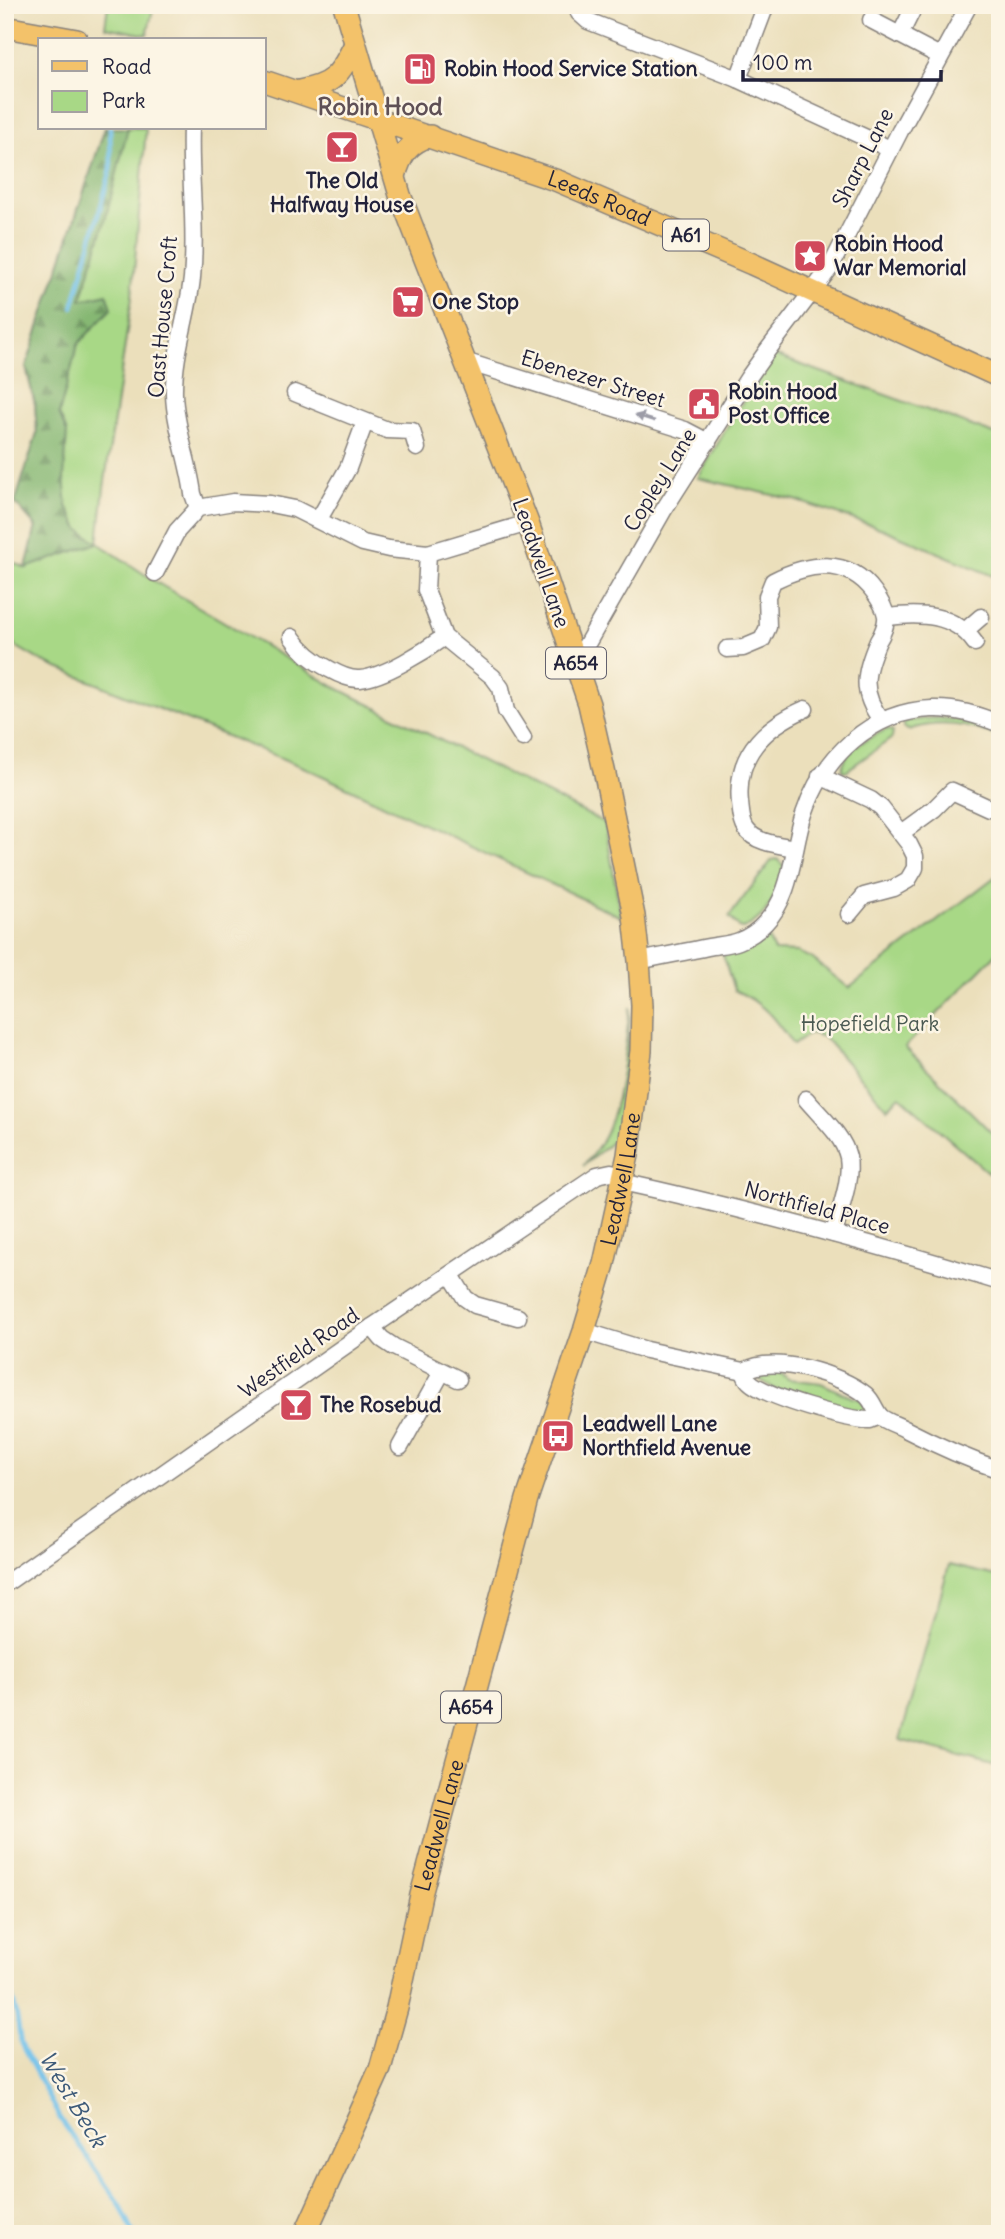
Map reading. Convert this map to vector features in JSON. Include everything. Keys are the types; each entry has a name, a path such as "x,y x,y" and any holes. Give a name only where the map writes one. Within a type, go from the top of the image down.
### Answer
{"main road":[{"name":"A654","path":"344,5 377,118"},
{"path":"5,27 66,38"},
{"path":"298,91 315,88 337,76 355,44"},
{"name":"Leeds Road","path":"266,82 558,181 1000,377"},
{"name":"Leadwell Lane","path":"305,2234 380,2068 397,2008 421,1895 523,1510 584,1331 607,1251 623,1179 641,1051 642,1005 634,916 589,704 528,523 414,234 377,118"},
{"path":"395,177 406,150 416,141 430,136"}],"street":[{"path":"577,5 579,13 588,21 738,79 890,149"},
{"path":"738,79 766,5"},
{"path":"900,35 915,5"},
{"name":"Sharp Lane","path":"813,292 830,268 890,149 969,5"},
{"path":"871,20 940,56"},
{"name":"Oast House Croft","path":"191,130 192,276 174,395 198,508"},
{"name":"Copley Lane","path":"576,663 663,511 766,351 813,292"},
{"name":"Ebenezer Street","path":"464,360 685,430 708,442"},
{"path":"295,393 387,430 412,431 417,448"},
{"path":"319,519 348,468 365,422"},
{"path":"155,573 177,531 198,508 233,502 270,504 295,509 363,543 428,553 528,523"},
{"path":"428,553 426,590 444,637 492,677 501,688 506,711 523,738"},
{"path":"726,649 743,648 762,640 768,627 766,596 773,581 805,568 824,565 856,574 869,585 887,617 867,675 866,693 872,708 882,721"},
{"path":"887,617 909,614 950,621 971,637 981,617"},
{"path":"292,637 301,651 317,663 357,680 374,677 421,654 444,637"},
{"path":"795,848 772,844 746,830 738,784 742,765 753,746 780,712 805,709"},
{"path":"639,961 739,941 755,933 768,921 779,905 786,886 803,817 820,776 852,740 882,721 905,713 933,709 966,712 1000,724"},
{"path":"820,776 871,800 881,808 915,856 915,868 908,880 894,888 864,896 849,914"},
{"path":"901,833 934,809 952,791 989,808"},
{"path":"806,1099 839,1139 848,1158 846,1182 834,1234"},
{"name":"Westfield Road","path":"5,1584 372,1327 597,1175 611,1172 623,1179"},
{"name":"Northfield Place","path":"623,1179 834,1234 1000,1282"},
{"path":"450,1275 465,1298 475,1305 518,1317"},
{"path":"372,1327 382,1339 394,1347 458,1379"},
{"path":"584,1331 646,1350 744,1371 765,1364 822,1372 848,1382 868,1397 880,1416 970,1460 1000,1470"},
{"path":"744,1371 750,1383 807,1406 857,1419 871,1420 880,1416"},
{"path":"400,1447 442,1372"}],"green space":[{"path":"108,5 154,5 147,35 105,27"},
{"path":"104,130 146,130 132,297 98,543 156,582 335,687 605,823 621,917 308,769 43,662 5,640 5,559 26,568 36,527 15,503 37,433 35,404 26,367"},
{"path":"104,130 128,130 105,221 81,300 107,294 112,308 78,344 59,414 67,432 64,478 67,506 79,529 98,543 26,568 36,526 15,503 37,433 35,404 26,367"},
{"path":"774,355 1000,436 1000,579 883,529 795,500 698,478 734,415"},
{"path":"933,718 975,724 1000,733 1000,737 954,725 932,725 908,730 904,728 904,723 908,721"},
{"path":"887,729 893,731 892,738 846,771 842,771 843,763 852,750"},
{"path":"777,859 784,866 771,904 758,919 741,929 729,917 772,860"},
{"name":"Hopefield Park","path":"1000,873 1000,950 905,1047 1000,1141 1000,1183 900,1096 887,1108 824,1037 810,1033 793,1045 768,1013 753,1000 734,990 723,955 768,937 774,951 798,952 813,959 849,988"},
{"path":"630,1007 627,1066 618,1133 615,1139 583,1166 603,1138 613,1114"},
{"path":"779,1371 788,1379 821,1383 860,1399 870,1412 861,1415 778,1391 756,1377 757,1372"},
{"path":"949,1565 1000,1577 1000,1767 900,1740"}],"waterway":[{"path":"73,307 111,169 110,130"},
{"name":"West Beck","path":"5,1972 16,2011 21,2044 59,2117 120,2205 134,2234"}],"place":[{"name":"Robin Hood Service Station","path":"420,69"},
{"name":"The Old Halfway House","path":"342,147"},
{"name":"Robin Hood War Memorial","path":"810,256"},
{"name":"One Stop","path":"408,302"},
{"name":"Robin Hood Post Office","path":"704,404"},
{"name":"The Rosebud","path":"296,1405"},
{"name":"Leadwell Lane Northfield Avenue","path":"558,1436"}],"district":[{"name":"Robin Hood","path":"380,107"}]}
